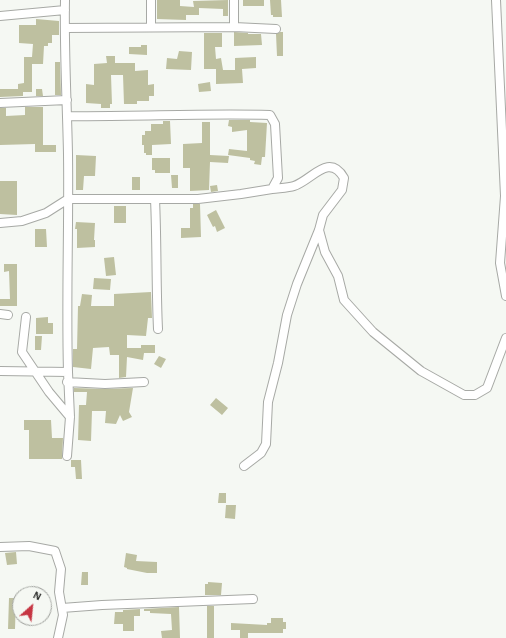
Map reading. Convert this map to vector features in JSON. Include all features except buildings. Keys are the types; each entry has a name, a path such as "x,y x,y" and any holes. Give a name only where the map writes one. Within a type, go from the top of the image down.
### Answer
{"street":[{"path":"65,0 64,28 67,100 68,199 66,302 67,382 70,417 67,456"},
{"path":"151,0 151,27"},
{"path":"234,0 234,27"},
{"path":"496,0 505,196 500,263 506,296"},
{"path":"0,16 65,10"},
{"path":"64,28 234,27 276,29"},
{"path":"0,104 67,100"},
{"path":"67,116 122,117 188,114 270,115 275,124 278,178 272,189"},
{"path":"0,223 22,221 46,213 68,199 198,199 295,186 320,169 333,167 340,171 344,178 342,190 323,215 319,230 297,284 287,315 268,402 266,444 261,453 244,466"},
{"path":"155,199 157,227 156,294 158,330"},
{"path":"319,230 325,252 338,276 344,300 373,332 421,371 464,395 475,395 487,388 506,338"},
{"path":"26,317 22,352 34,371 70,417"},
{"path":"0,371 68,372"},
{"path":"67,382 105,384 144,382"},
{"path":"0,547 29,546 55,551 61,569 59,592 63,615 58,638"},
{"path":"62,608 253,599"}]}
